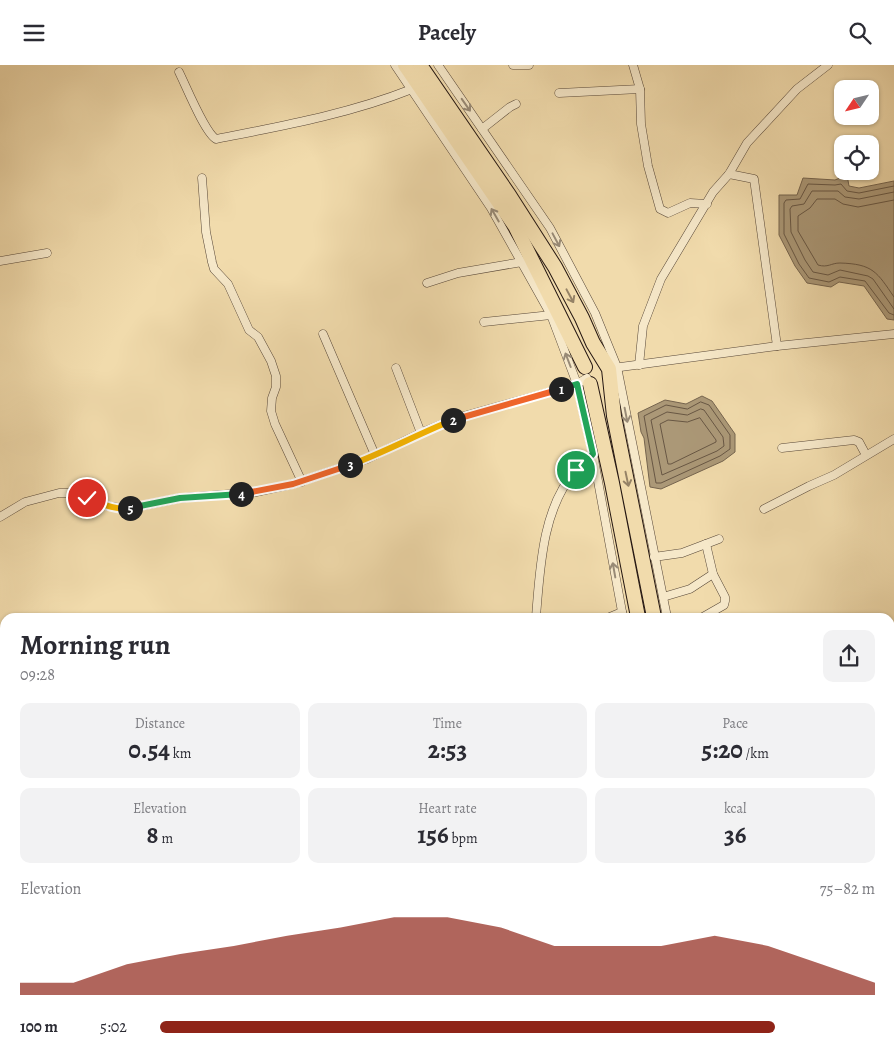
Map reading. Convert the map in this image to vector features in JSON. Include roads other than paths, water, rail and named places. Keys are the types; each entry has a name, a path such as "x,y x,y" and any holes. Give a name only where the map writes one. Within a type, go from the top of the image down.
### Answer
{"highway":[{"path":"405,65 515,226 585,378 612,483 637,613"},
{"path":"420,65 509,195 555,267 609,369 614,416 653,613"},
{"path":"585,378 592,361 609,369"},
{"path":"585,378 600,385 609,369"}],"street":[{"path":"394,65 491,208 585,378 593,454 622,613"},
{"path":"438,65 550,228 595,313 666,613"},
{"path":"513,65 529,65"},
{"path":"633,65 640,89 642,124 648,165 660,209 668,213 690,203 707,204"},
{"path":"639,365 643,326 661,279 714,192 729,174 747,143 797,89 828,65"},
{"path":"178,71 210,135 216,139 320,119 374,103 412,89"},
{"path":"559,93 640,89"},
{"path":"482,129 516,104"},
{"path":"729,174 754,179 777,346"},
{"path":"202,178 206,231 214,269 228,284 249,330 258,337 271,361 276,376 276,387 271,411 275,424 302,482"},
{"path":"0,261 47,253"},
{"path":"427,283 458,273 522,262"},
{"path":"484,322 551,315"},
{"path":"323,334 375,455"},
{"path":"609,369 777,346 894,334"},
{"path":"396,368 421,433"},
{"path":"0,517 25,502 59,493 76,493 108,506 126,509 180,498 256,492 302,482 375,455 421,433 457,419 585,378"},
{"path":"764,509 834,475 894,439"},
{"path":"782,448 854,440 859,442 866,455"},
{"path":"536,613 539,576 553,510 563,489 576,470 593,454"},
{"path":"654,557 682,553 719,539"},
{"path":"706,544 713,574 725,597 724,605 710,613"},
{"path":"663,597 690,589 713,574"}],"water":[{"path":"803,178 848,180 849,186 859,188 894,181 894,320 887,319 864,286 839,282 831,287 807,283 795,266 779,235 779,195 797,195"},
{"path":"702,396 712,401 735,434 735,452 723,461 661,489 650,487 644,438 641,432 638,413 665,400 686,404"}]}
